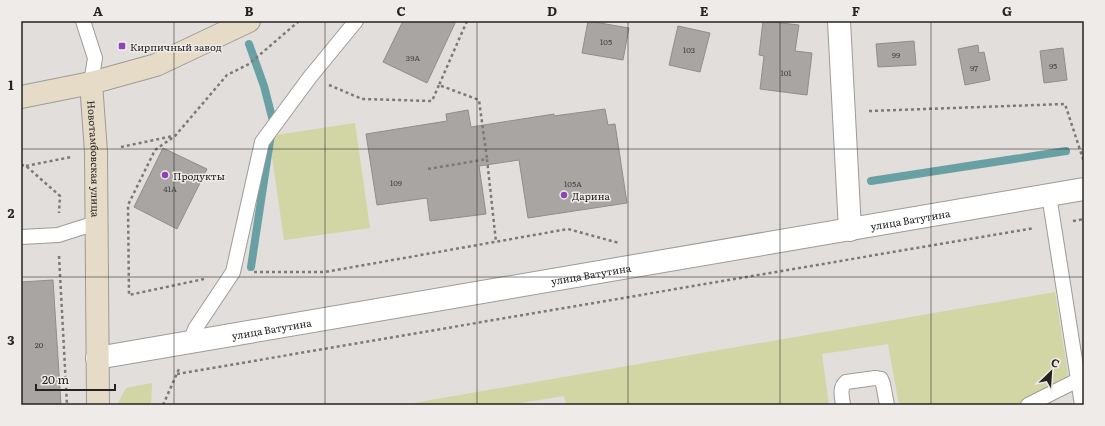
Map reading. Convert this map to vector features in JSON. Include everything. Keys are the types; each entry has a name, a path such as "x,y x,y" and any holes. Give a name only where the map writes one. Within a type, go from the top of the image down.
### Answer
{"street":[{"path":"21,96 91,83 156,65 249,21"},
{"path":"839,21 850,230"},
{"name":"Новотамбовская улица","path":"91,83 96,152 98,405"},
{"name":"улица Ватутина","path":"97,358 1084,189"}],"lane":[{"path":"83,21 95,58 91,83"},
{"path":"190,342 194,329 233,272 262,142 310,77 356,21"},
{"path":"1050,195 1078,380 1083,403"},
{"path":"21,236 58,235 96,223"},
{"path":"843,405 841,390 842,385 846,382 875,378 881,379 887,405"},
{"path":"1028,405 1078,380"}],"path":[{"path":"299,21 249,64 227,75 175,136 155,150 128,205 129,295 233,272 325,272 568,229 624,244"},
{"path":"310,77 362,99 432,101 467,21"},
{"path":"439,85 479,100 496,242"},
{"path":"844,112 1065,104 1084,162"},
{"path":"428,169 487,160"},
{"path":"21,165 26,166 60,196 58,235 67,405"},
{"path":"177,374 1084,219"},
{"path":"163,405 190,342"}],"green space":[{"path":"355,123 370,228 284,240 269,136"},
{"path":"1055,292 1068,375 1063,383 1016,405 899,405 888,344 822,354 829,405 566,405 564,396 509,405 402,405"},
{"path":"152,383 151,405 117,405 126,388"}],"building":[{"path":"403,21 456,21 427,83 383,62"},
{"path":"588,21 629,28 623,60 582,53"},
{"path":"763,21 799,25 795,51 812,53 807,95 760,89 764,56 759,55"},
{"path":"678,26 710,33 700,72 669,65"},
{"path":"914,41 916,65 878,67 876,44"},
{"path":"978,45 979,53 984,52 990,80 965,85 958,49"},
{"path":"1063,48 1067,80 1044,83 1040,51"},
{"path":"605,109 608,125 615,124 627,203 528,218 519,160 479,166 486,214 430,221 427,198 377,205 366,134 447,121 446,114 468,110 471,127 554,114 554,116"},
{"path":"163,148 207,169 177,229 134,207"},
{"path":"53,280 61,405 21,405 21,282"}],"waterway":[{"path":"249,44 264,86 273,121 251,267"},
{"path":"871,181 1066,151"}],"place":[{"name":"Кирпичный завод","path":"122,46"},
{"name":"Продукты","path":"165,175"},
{"name":"Дарина","path":"564,195"}]}
